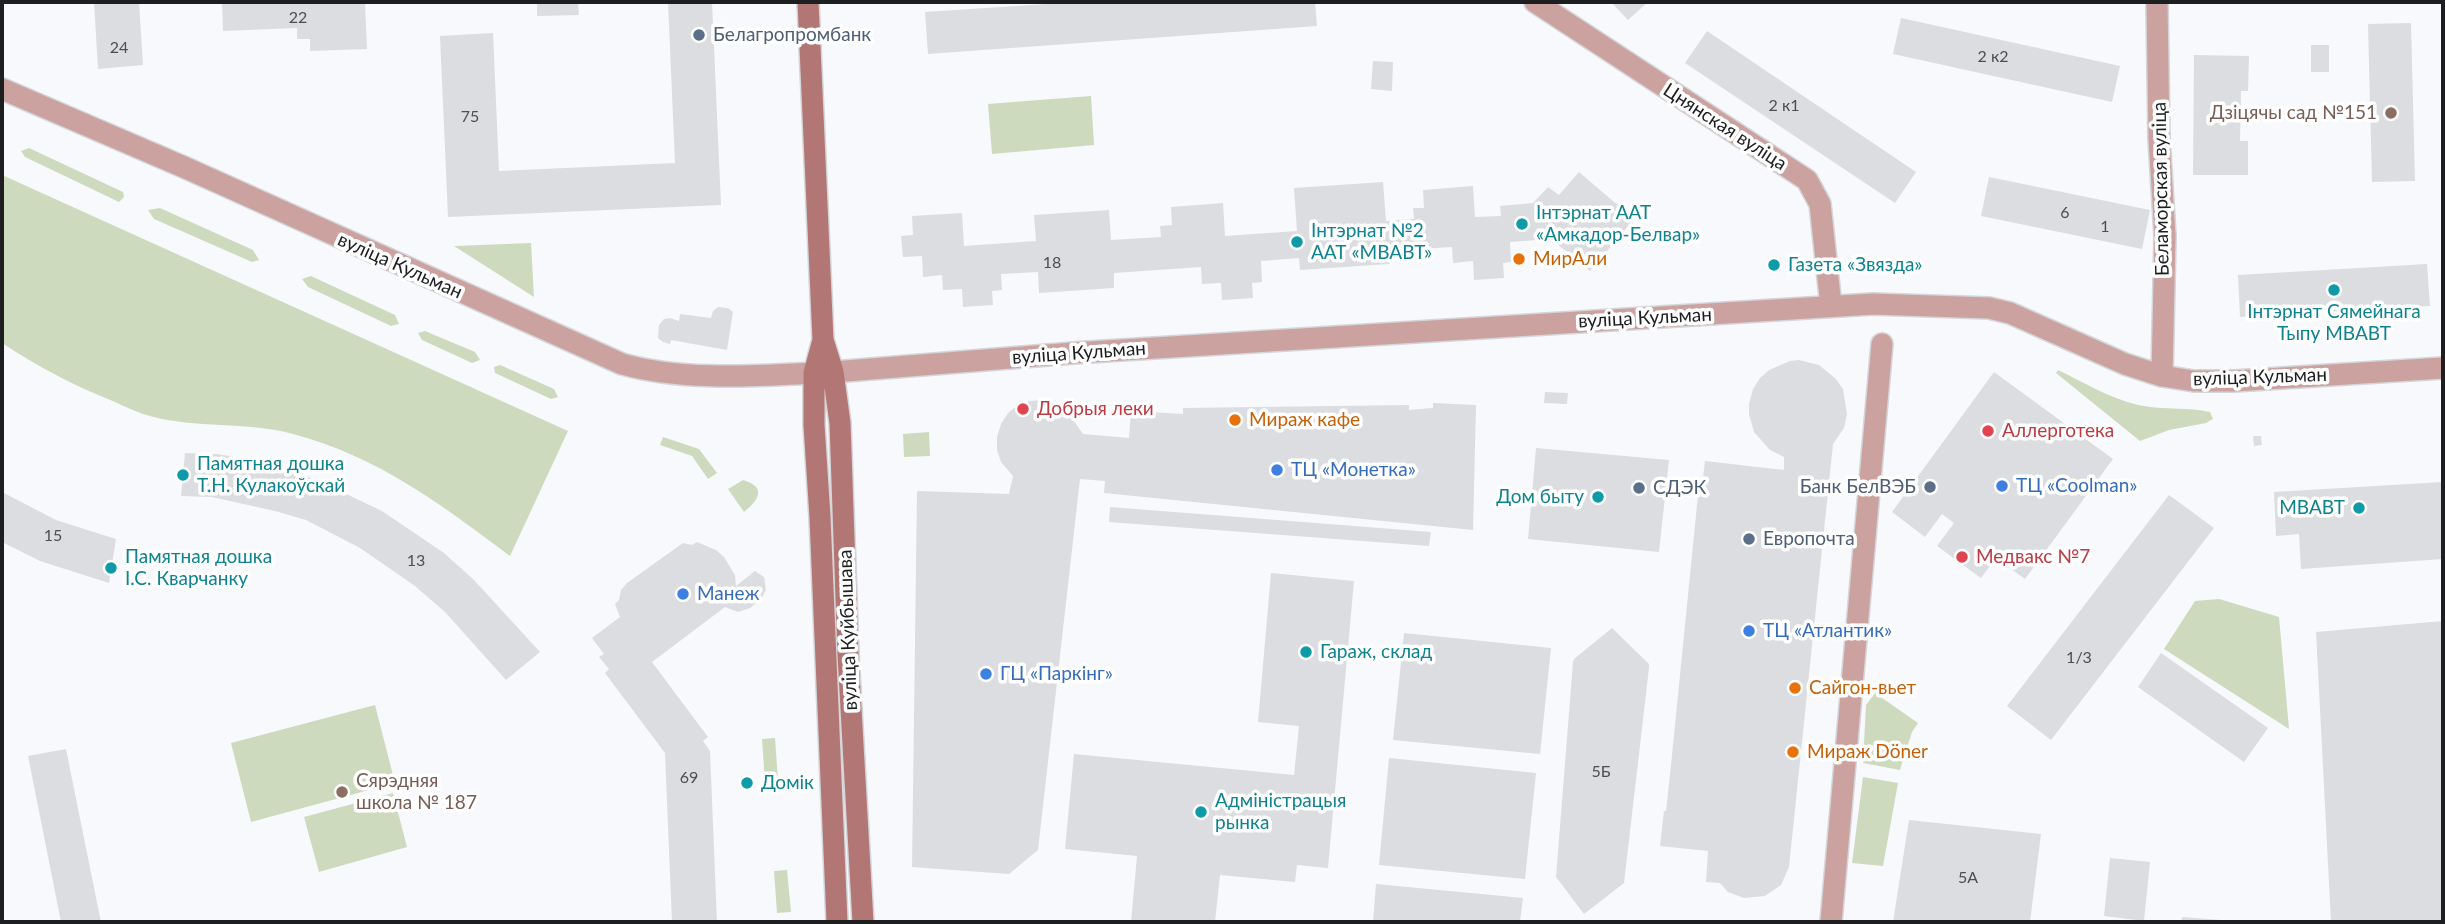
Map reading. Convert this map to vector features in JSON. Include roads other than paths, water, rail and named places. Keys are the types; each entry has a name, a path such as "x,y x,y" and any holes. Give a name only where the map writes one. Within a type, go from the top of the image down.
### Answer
{"main road":[{"name":"вуліца Куйбышава","path":"808,2 824,372 814,425 837,922"},
{"name":"вуліца Куйбышава","path":"824,372 840,423 848,655 863,922"}],"street":[{"name":"Цнянская вуліца","path":"1535,2 1807,180 1820,204 1829,272 1830,306"},
{"name":"Беламорская вуліца","path":"2157,2 2165,236 2162,376"},
{"name":"вуліца Кульман","path":"2,89 186,168 622,364 640,369 704,374 824,372 1073,353 1873,304 1989,308 2010,313 2125,363 2162,376 2194,381 2443,368"},
{"path":"1831,922 1881,344"}],"place":[{"name":"Белагропромбанк","path":"699,35"},
{"name":"Дзіцячы сад №151","path":"2391,113"},
{"name":"Інтэрнат ААТ «Амкадор-Белвар»","path":"1522,224"},
{"name":"Інтэрнат №2 ААТ «МВАВТ»","path":"1297,242"},
{"name":"МирАли","path":"1519,259"},
{"name":"Газета «Звязда»","path":"1774,265"},
{"name":"Інтэрнат Сямейнага Тыпу МВАВТ","path":"2334,290"},
{"name":"Добрыя леки","path":"1023,409"},
{"name":"Мираж кафе","path":"1235,420"},
{"name":"Аллерготека","path":"1988,431"},
{"name":"ТЦ «Монетка»","path":"1277,470"},
{"name":"Памятная дошка Т.Н. Кулакоўскай","path":"183,475"},
{"name":"ТЦ «Coolman»","path":"2002,486"},
{"name":"Банк БелВЭБ","path":"1930,487"},
{"name":"СДЭК","path":"1639,488"},
{"name":"Дом быту","path":"1598,497"},
{"name":"МВАВТ","path":"2359,508"},
{"name":"Европочта","path":"1749,539"},
{"name":"Медвакс №7","path":"1962,557"},
{"name":"Памятная дошка І.С. Кварчанку","path":"111,568"},
{"name":"Манеж","path":"683,594"},
{"name":"ТЦ «Атлантик»","path":"1749,631"},
{"name":"Гараж, склад","path":"1306,652"},
{"name":"ГЦ «Паркінг»","path":"986,674"},
{"name":"Сайгон-вьет","path":"1795,688"},
{"name":"Мираж Döner","path":"1793,752"},
{"name":"Домік","path":"747,783"},
{"name":"Сярэдняя школа № 187","path":"342,792"},
{"name":"Адміністрацыя рынка","path":"1201,812"}]}
